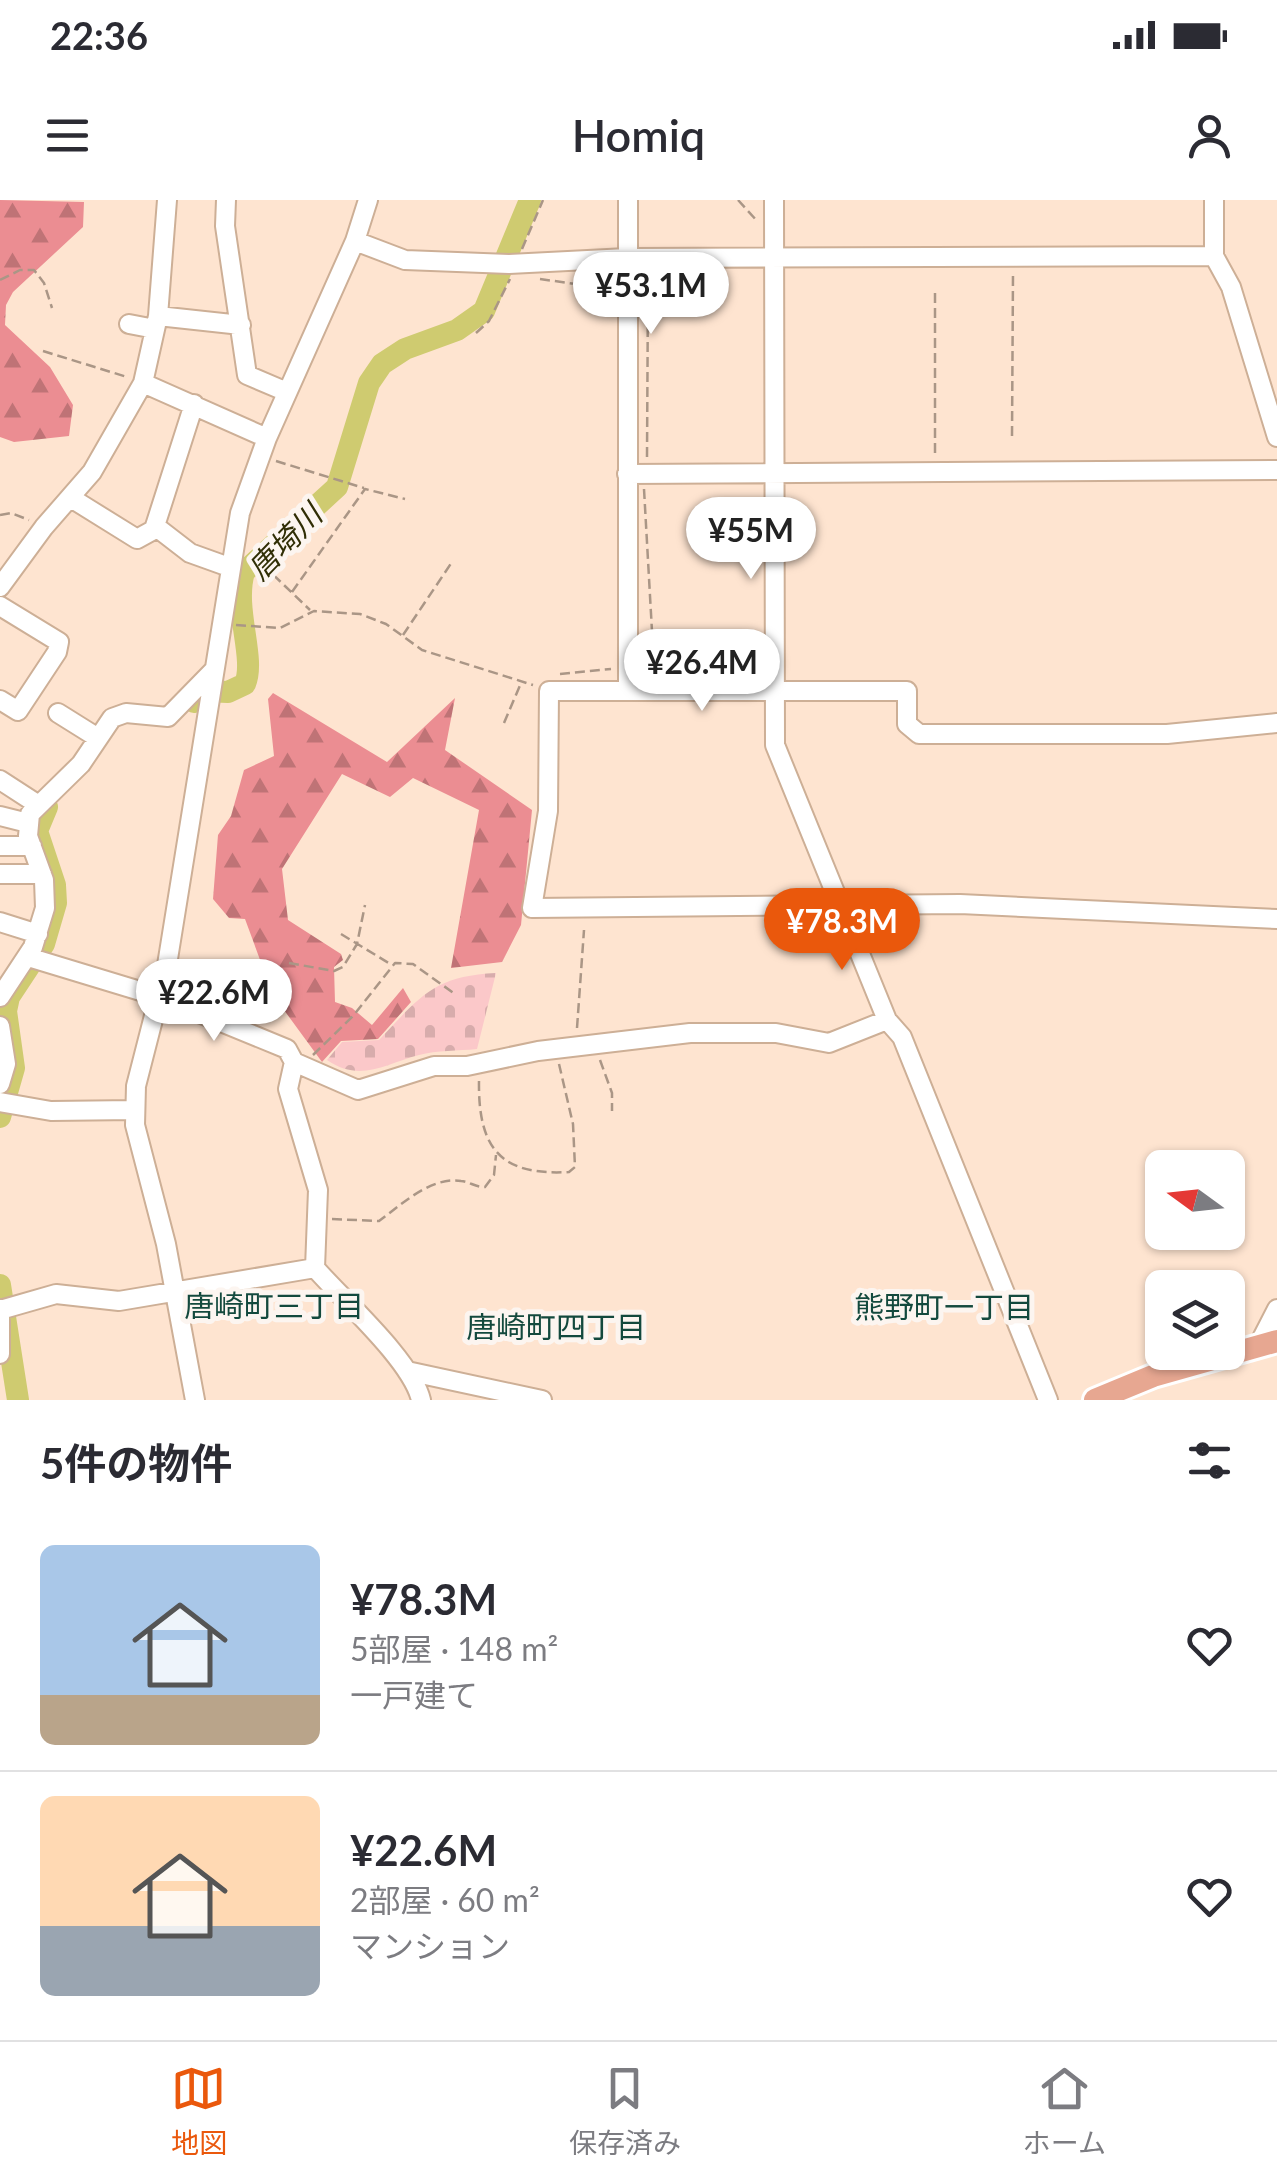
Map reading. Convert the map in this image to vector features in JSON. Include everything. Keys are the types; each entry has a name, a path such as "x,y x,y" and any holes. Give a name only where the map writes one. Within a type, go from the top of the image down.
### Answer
{"main road":[{"path":"1094,1400 1152,1376 1268,1343"}],"street":[{"path":"0,587 44,526 92,472 143,382 157,322 167,200"},
{"path":"226,200 226,226 247,375 287,392"},
{"path":"194,1400 176,1294 134,1110 140,1064 160,997 230,562 267,438 355,240 368,200"},
{"path":"628,200 627,290 639,474 628,690"},
{"path":"774,200 776,752 887,1020 902,1037 1048,1400"},
{"path":"1214,200 1214,256 1231,287 1277,437"},
{"path":"355,240 404,260 509,269 627,258 1214,256"},
{"path":"129,324 241,326"},
{"path":"143,382 267,438"},
{"path":"194,404 172,478 156,513 157,528 190,554 230,562"},
{"path":"639,474 1277,470"},
{"path":"72,498 137,539 157,528"},
{"path":"0,606 59,642 58,652 18,711 0,700"},
{"path":"0,997 29,957 45,908 42,874 28,823 37,804 80,764 119,714 168,718 213,671"},
{"path":"1277,723 1167,734 919,734 907,724 907,691 549,690 548,811 532,908 960,904 1277,919"},
{"path":"58,712 98,738"},
{"path":"0,780 37,804"},
{"path":"0,816 28,823"},
{"path":"0,846 32,846"},
{"path":"0,874 42,874"},
{"path":"0,922 38,934"},
{"path":"29,957 160,997 287,1049 294,1062 358,1090 434,1066 467,1066 596,1044 728,1032 776,1033 829,1043 887,1020"},
{"path":"0,1026 6,1064 0,1084"},
{"path":"294,1062 288,1089 318,1190 315,1268 407,1371 417,1398"},
{"path":"4,1103 51,1111 134,1110"},
{"path":"0,1354 0,1310 21,1302 56,1294 119,1301 315,1268"},
{"path":"1268,1343 1277,1309"},
{"path":"407,1371 542,1400"}],"path":[{"path":"738,200 774,236"},
{"path":"710,258 705,280 659,276 648,281 639,474 650,527 654,667 711,665 721,674 776,667"},
{"path":"1012,436 1014,258"},
{"path":"0,280 20,270 34,270 44,283 52,308"},
{"path":"534,278 627,290"},
{"path":"935,294 935,474"},
{"path":"42,351 143,382"},
{"path":"260,457 405,499"},
{"path":"292,592 365,489"},
{"path":"0,515 11,513 44,526"},
{"path":"230,562 262,564 311,612"},
{"path":"402,636 452,562"},
{"path":"221,624 280,628 311,612 360,614 422,650 549,690 558,674 628,666"},
{"path":"504,723 522,682"},
{"path":"290,963 334,971 348,963 365,905"},
{"path":"576,1046 584,930"},
{"path":"341,934 393,966 412,964 455,994"},
{"path":"322,1045 353,1016 393,966"},
{"path":"596,1044 610,1085 612,1111"},
{"path":"496,1154 531,1173 573,1170 573,1124 554,1050"},
{"path":"314,1217 374,1222 425,1190 462,1181 482,1188 494,1174 496,1154 482,1118 478,1073 467,1066"}],"green space":[{"path":"0,200 84,202 83,227 13,292 6,305 5,325 50,367 73,405 69,436 14,442 0,437"},
{"path":"273,693 387,762 455,698 445,750 532,810 521,925 502,962 451,968 479,810 413,778 390,797 342,774 282,869 288,920 341,954 343,960 334,967 335,1002 352,1008 372,1025 403,988 411,1002 378,1039 341,1041 322,1062 273,995 245,919 229,918 213,899 218,835 231,816 244,770 274,756 268,699"},
{"path":"496,973 477,1049 426,1053 362,1071 339,1067 327,1060 342,1042 379,1040 417,1001 442,984"}],"waterway":[{"name":"唐埼川","path":"194,702 203,691 228,692 245,684 248,661 241,601 244,572 337,487 369,383 382,364 405,349 457,330 484,311 530,200"},
{"name":"唐埼川","path":"0,1117 14,1068 6,1011 9,997 44,944 56,903 55,885 37,831 47,807"},
{"name":"唐埼川","path":"0,1285 18,1400"}],"district":[{"name":"唐崎町三丁目","path":"274,1305"},
{"name":"熊野町一丁目","path":"944,1306"},
{"name":"唐崎町四丁目","path":"556,1326"}]}
